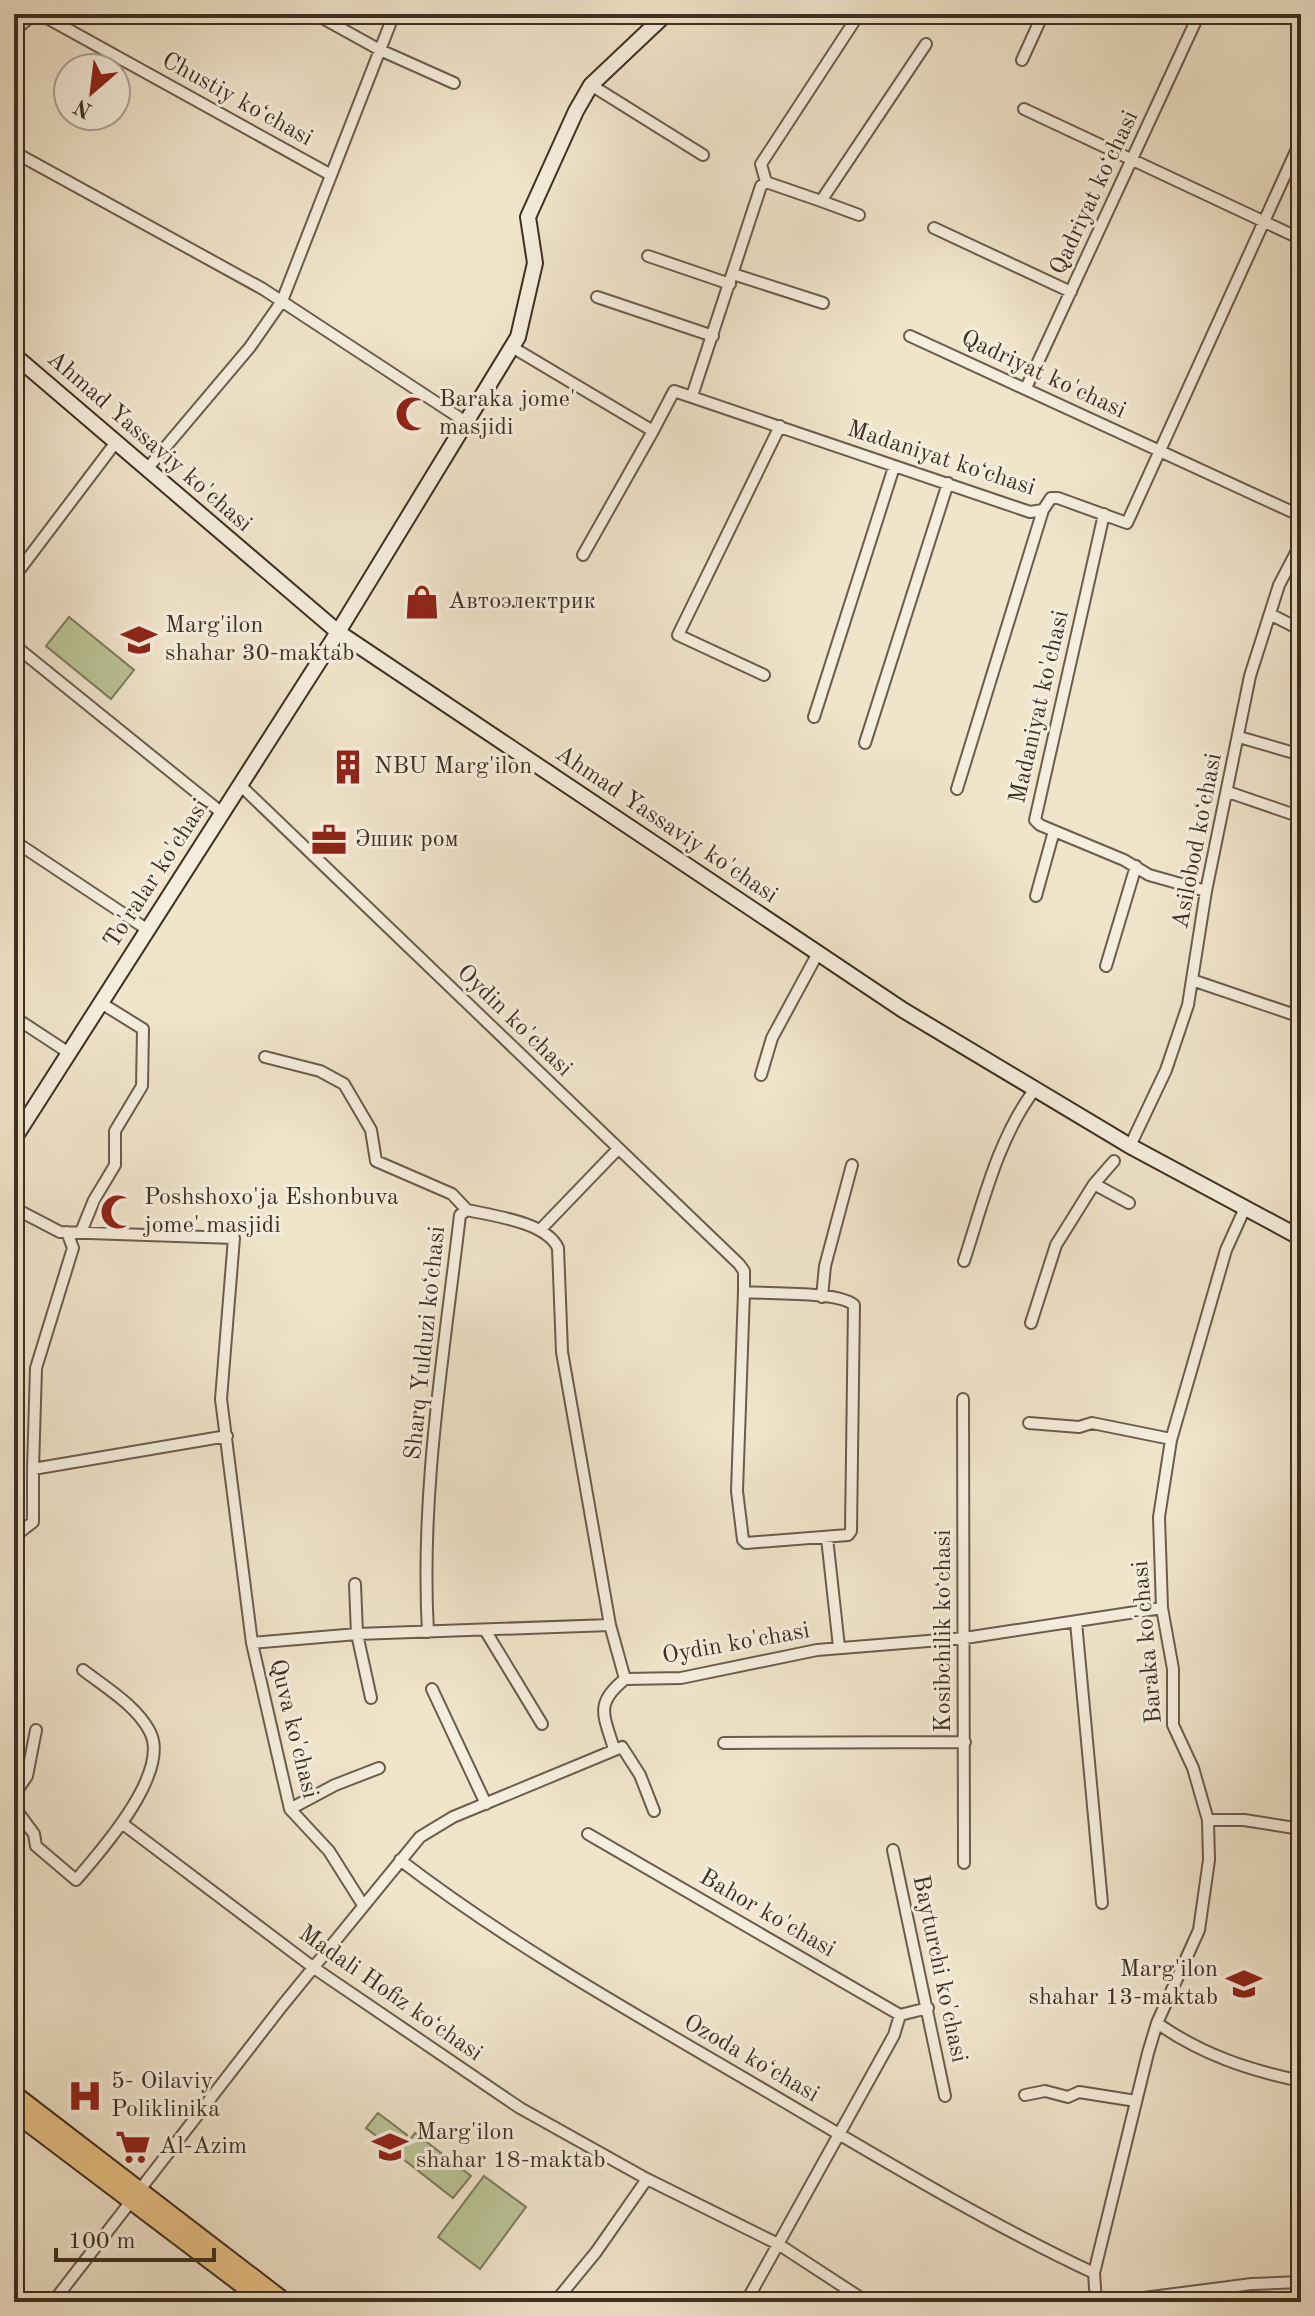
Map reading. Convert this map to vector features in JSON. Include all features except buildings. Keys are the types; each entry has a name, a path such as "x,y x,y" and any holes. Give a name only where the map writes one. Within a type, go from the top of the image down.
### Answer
{"main road":[{"path":"591,85 666,14"},
{"name":"To'ralar ko'chasi","path":"14,1139 338,632 518,337 535,263 528,217 591,85"},
{"name":"Ahmad Yassaviy ko'chasi","path":"14,355 338,632 903,1010 1130,1146 1301,1238"},
{"path":"14,2094 265,2302"},
{"path":"14,2112 285,2302"}],"street":[{"path":"14,31 37,14"},
{"name":"Chustiy koʻchasi","path":"37,14 331,175"},
{"path":"315,14 380,50 454,83"},
{"name":"Chustiy koʻchasi","path":"147,469 250,347 282,301 394,14"},
{"path":"766,182 761,164 859,14"},
{"path":"1022,60 1043,14"},
{"name":"Qadriyat koʻchasi","path":"1026,388 1199,14"},
{"path":"821,201 926,44"},
{"path":"591,85 703,155"},
{"path":"1024,109 1301,239"},
{"name":"Madaniyat koʻchasi","path":"692,396 1030,512 1043,510 1051,498 1058,498 1127,523 1301,140"},
{"path":"14,152 282,301 466,422"},
{"path":"766,182 859,215"},
{"path":"583,555 674,391 692,396 761,186 766,182"},
{"path":"934,228 1071,292"},
{"path":"648,256 823,303"},
{"path":"597,297 713,336"},
{"name":"Qadriyat ko'chasi","path":"910,336 1301,516"},
{"path":"512,347 653,431"},
{"path":"764,675 678,635 780,426"},
{"path":"16,570 116,442"},
{"path":"814,717 894,467"},
{"path":"865,743 948,483"},
{"path":"957,789 1043,510"},
{"name":"Madaniyat ko'chasi","path":"1104,514 1035,820 1136,866 1149,875 1206,891"},
{"name":"Asilobod koʻchasi","path":"1130,1146 1166,1070 1192,980 1206,891 1250,676 1279,585 1301,543"},
{"path":"1270,614 1301,630"},
{"path":"14,645 222,813"},
{"path":"1239,737 1301,755"},
{"name":"Oydin ko'chasi","path":"240,785 744,1271 737,1491 743,1540 746,1543 827,1538 839,1647"},
{"path":"1228,792 1301,817"},
{"path":"1036,896 1054,831"},
{"path":"14,841 148,930"},
{"path":"1106,966 1136,866"},
{"path":"761,1075 772,1038 818,953"},
{"path":"1192,980 1301,1017"},
{"path":"14,1208 52,1230 81,1232 94,1200 115,1165 115,1131 142,1086 145,1061 143,1029 101,1003"},
{"path":"14,1017 69,1053"},
{"path":"265,1057 320,1071 344,1084 371,1130 376,1161 452,1194 467,1210"},
{"path":"964,1261 997,1162 1021,1107 1035,1089"},
{"path":"614,1749 602,1711 605,1698 625,1679 610,1625 562,1352 558,1248 554,1240 540,1230 617,1150"},
{"path":"1031,1323 1056,1245 1094,1184 1114,1161"},
{"path":"822,1297 825,1266 852,1165"},
{"path":"1094,1184 1129,1203"},
{"name":"Baraka ko'chasi","path":"1096,2302 1094,2273 1136,2101 1157,2023 1199,1930 1209,1860 1208,1820 1193,1768 1173,1725 1173,1669 1162,1608 1159,1517 1171,1439 1226,1250 1245,1208"},
{"name":"Sharq Yulduzi koʻchasi","path":"428,1632 424,1561 460,1215 467,1210 540,1230"},
{"path":"14,1531 20,1532 33,1522 34,1381 73,1248 67,1232"},
{"name":"Quva ko'chasi","path":"81,1232 234,1238 221,1399 252,1643 290,1809 329,1851 363,1905"},
{"path":"744,1292 849,1301 856,1310 851,1531 848,1535 827,1538"},
{"name":"Kosibchilik koʻchasi","path":"963,1399 964,1863"},
{"path":"1029,1423 1079,1427 1092,1423 1171,1439"},
{"path":"33,1469 227,1436"},
{"path":"355,1584 357,1634 371,1698"},
{"name":"Oydin ko'chasi","path":"625,1679 681,1678 839,1647 965,1638 1162,1608"},
{"path":"1076,1622 1102,1903"},
{"path":"252,1643 357,1634 610,1625"},
{"path":"485,1630 542,1724"},
{"path":"14,1807 34,1834 36,1846 76,1880 123,1824 152,1758 151,1734 127,1705 83,1670"},
{"path":"432,1689 486,1804"},
{"path":"14,1795 27,1776 36,1730"},
{"path":"724,1743 965,1742"},
{"path":"53,2302 363,1905 400,1860 433,1827 614,1749 624,1748 654,1811"},
{"path":"290,1809 335,1785 379,1768"},
{"path":"1208,1820 1244,1820 1301,1829"},
{"name":"Madali Hofiz koʻchasi","path":"123,1824 314,1968 520,2108 647,2179 778,2244 867,2302"},
{"name":"Bahor ko'chasi","path":"588,1834 900,2015"},
{"name":"Bayturchi ko'chasi","path":"893,1850 945,2096"},
{"name":"Ozoda koʻchasi","path":"400,1860 471,1914 544,1961 839,2134 1039,2247 1094,2273"},
{"path":"746,2302 894,2035 900,2015 928,2008"},
{"path":"1157,2023 1188,2045 1230,2063 1301,2081"},
{"path":"1025,2095 1045,2091 1068,2097 1079,2092 1136,2101"},
{"path":"555,2302 596,2252 647,2179"},
{"path":"1112,2302 1203,2297 1252,2284 1301,2282"}],"green space":[{"path":"69,617 134,670 111,699 46,646"},
{"path":"378,2113 407,2135 396,2151 366,2128"},
{"path":"415,2133 471,2176 453,2198 398,2155"},
{"path":"484,2176 526,2207 480,2269 438,2237"}],"place":[{"name":"Baraka jome' masjidi","path":"413,414"},
{"name":"Автоэлектрик","path":"422,602"},
{"name":"Marg'ilon shahar 30-maktab","path":"139,640"},
{"name":"NBU Marg'ilon","path":"348,767"},
{"name":"Эшик ром","path":"329,840"},
{"name":"Poshshoxo'ja Eshonbuva jome' masjidi","path":"118,1212"},
{"name":"Marg'ilon shahar 13-maktab","path":"1244,1984"},
{"name":"5- Oilaviy Poliklinika","path":"85,2096"},
{"name":"Al-Azim","path":"133,2147"},
{"name":"Marg'ilon shahar 18-maktab","path":"390,2147"}]}
